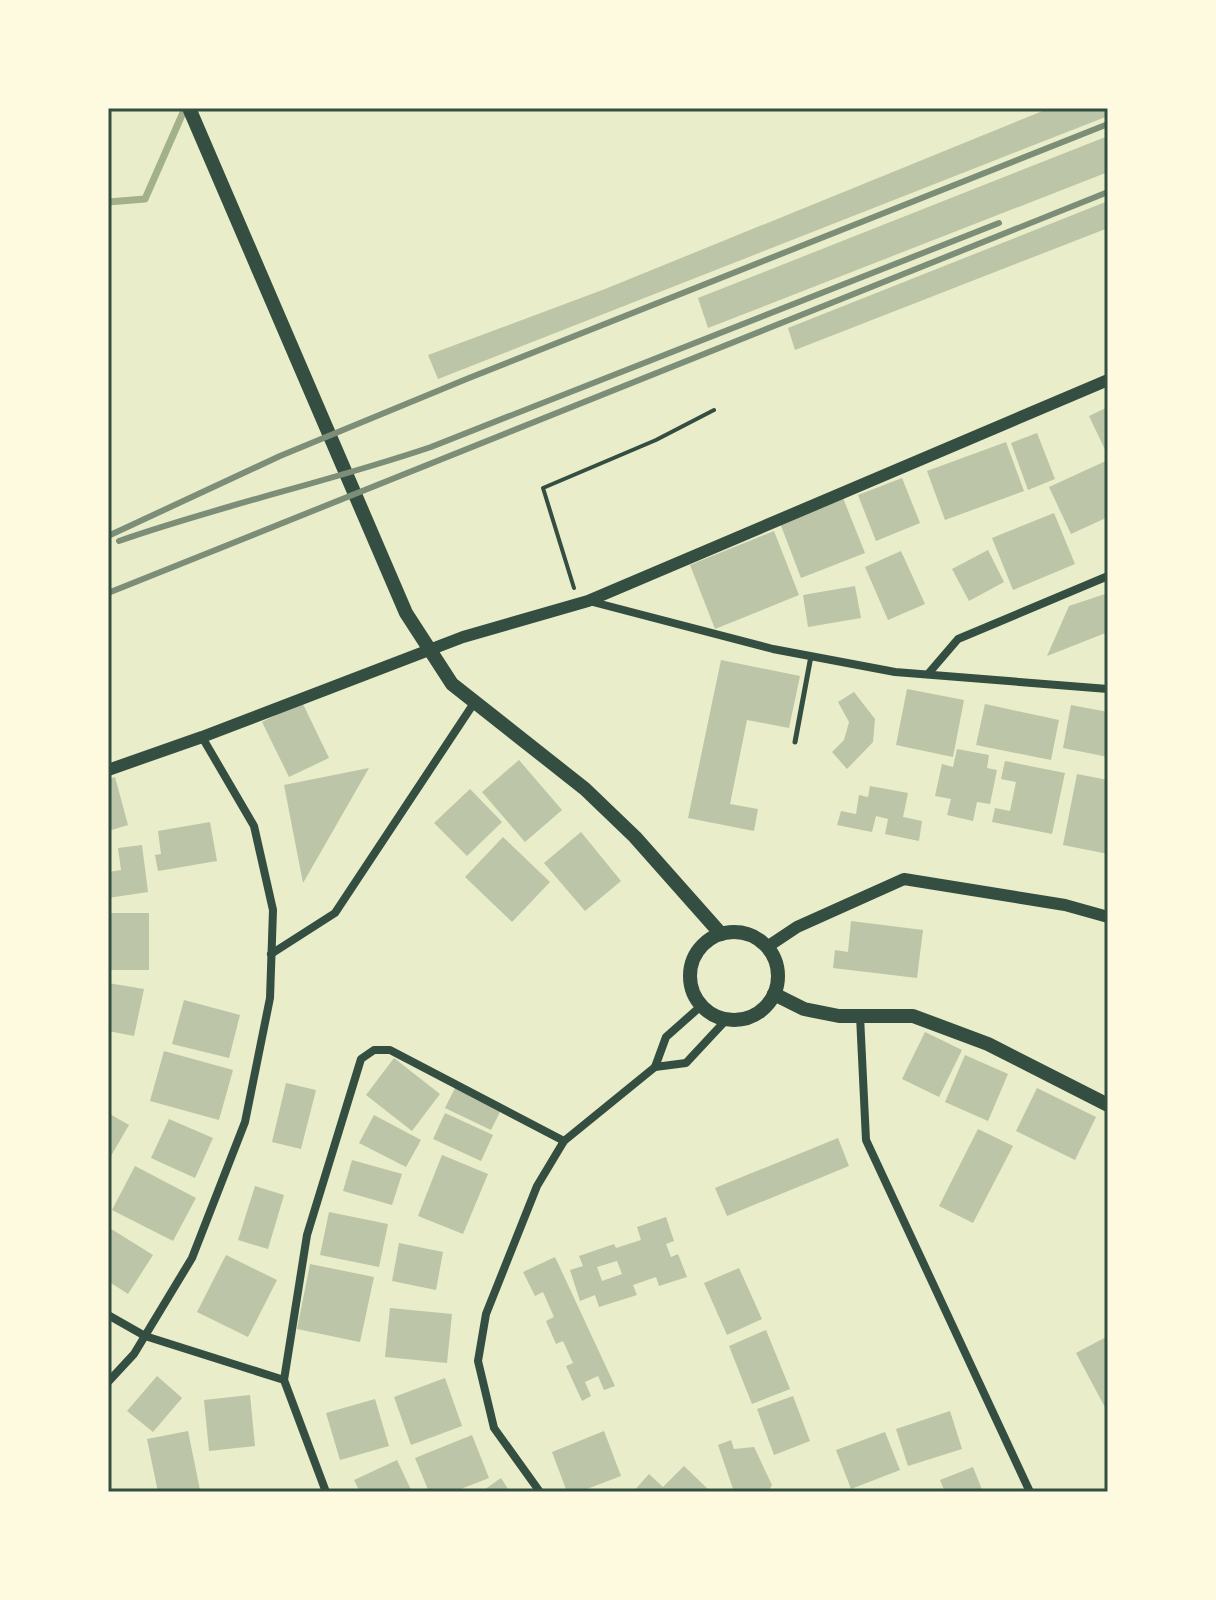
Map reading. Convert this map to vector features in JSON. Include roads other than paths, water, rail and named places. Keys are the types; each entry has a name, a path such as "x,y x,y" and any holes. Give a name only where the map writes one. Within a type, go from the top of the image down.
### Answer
{"main road":[{"path":"189,108 406,613 452,684 585,789 635,837 721,934"},
{"path":"721,934 746,934 767,947 778,969 774,994 758,1013 747,1018 727,1019 711,1014 701,1006 691,984 694,959 700,948 721,934"},
{"path":"774,994 804,1009 839,1016 913,1016 988,1044 1108,1105"}],"street":[{"path":"108,770 463,637 584,602 1108,380"},
{"path":"928,674 958,639 1108,576"},
{"path":"584,602 773,649 895,672 1108,689"},
{"path":"271,954 335,913 474,703"},
{"path":"108,1382 134,1354 192,1258 245,1122 270,998 273,910 254,826 202,737"},
{"path":"767,947 797,927 904,879 1065,905 1108,917"},
{"path":"540,1492 494,1428 478,1361 486,1314 537,1186 564,1141 655,1067 666,1037 701,1006"},
{"path":"860,1016 866,1140 1030,1492"},
{"path":"655,1067 686,1063 727,1019"},
{"path":"326,1492 284,1380 307,1235 361,1059 374,1050 390,1050 564,1141"},
{"path":"108,1315 145,1336 284,1380"}],"lane":[{"path":"795,742 811,656"}],"waterway":[{"path":"108,202 145,199 185,108"}],"railway":[{"path":"108,536 280,456 469,378 1108,124"},
{"path":"108,593 1108,192"},
{"path":"119,541 431,447 999,223"}]}
